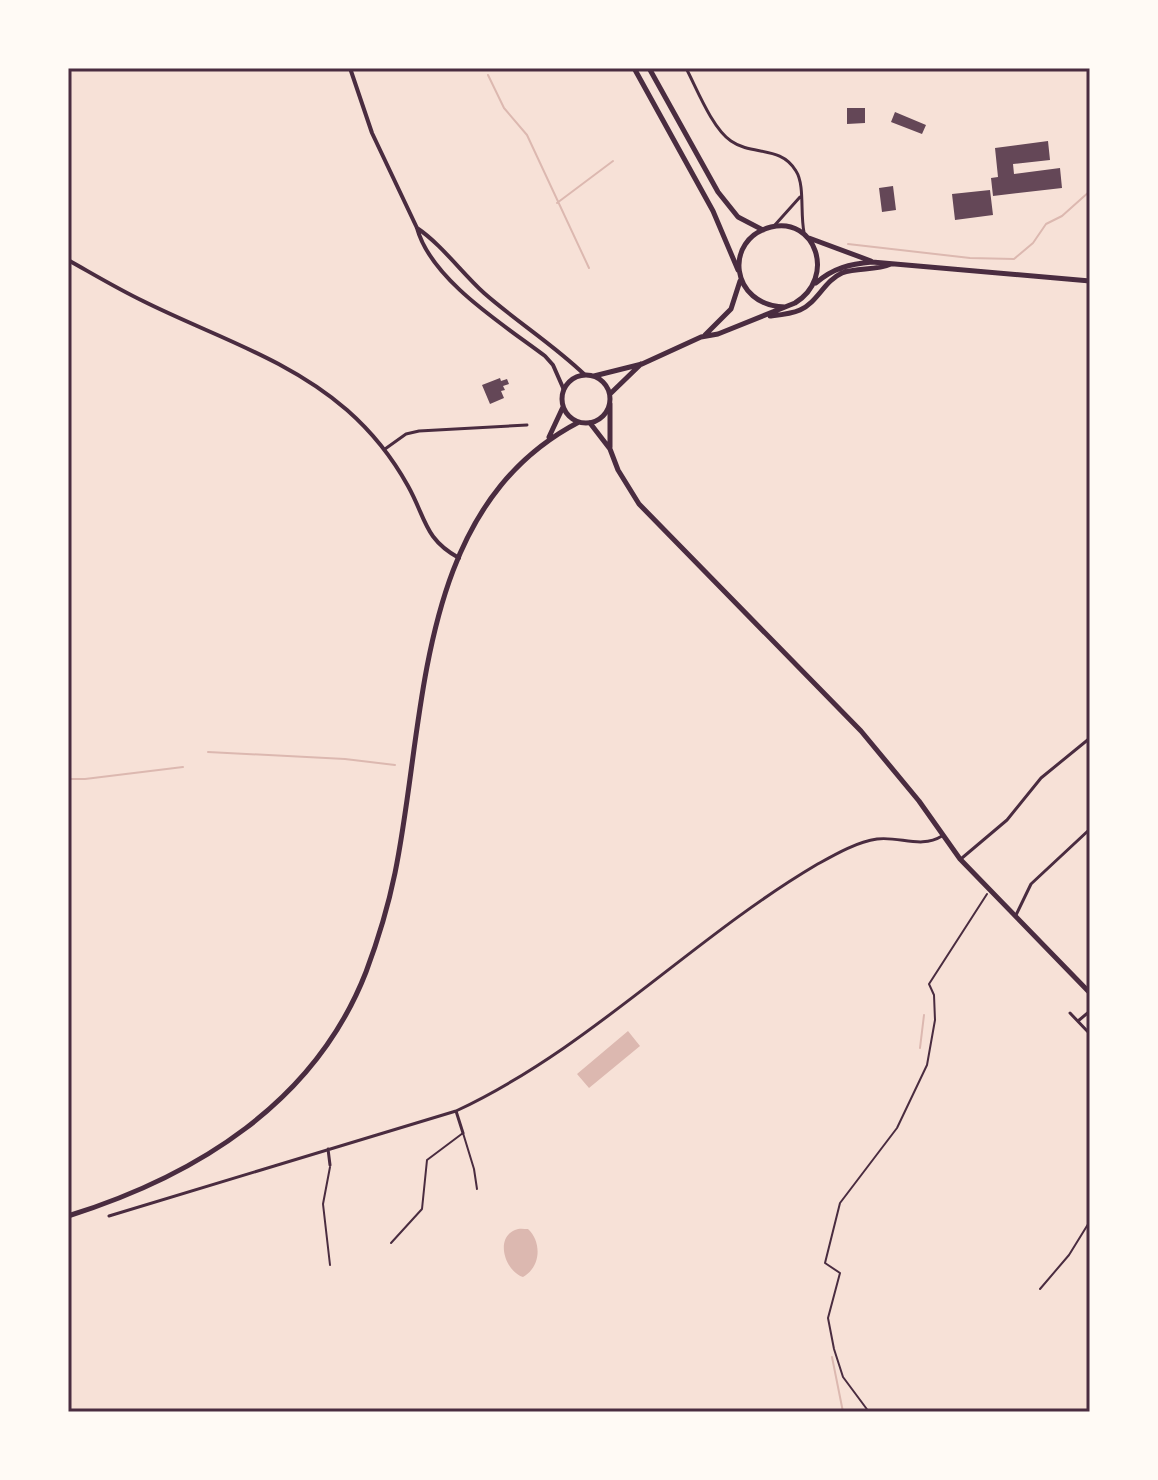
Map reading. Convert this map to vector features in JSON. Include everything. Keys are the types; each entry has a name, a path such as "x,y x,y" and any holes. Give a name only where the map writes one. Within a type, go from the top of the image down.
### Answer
{"main road":[{"path":"350,68 372,133 417,228 421,243 444,272 472,299 553,365 564,390 563,407 549,438"},
{"path":"634,68 713,211 739,271 740,280 731,309 701,337"},
{"path":"649,68 724,200 738,217 763,230"},
{"path":"739,271 746,244 763,230 774,226 785,226 872,262"},
{"path":"417,228 430,236 457,268 487,295 585,375"},
{"path":"806,236 818,258 816,284"},
{"path":"68,260 143,301 265,355 304,378 347,410 385,449 409,487 431,537 459,558"},
{"path":"564,390 574,379 642,364 701,337 763,317 802,299 824,276 842,267 872,262 1090,281"},
{"path":"763,317 802,309 815,299 828,282 843,273 881,269 892,264"},
{"path":"740,280 763,304 785,307"},
{"path":"610,394 642,364"},
{"path":"594,376 605,384 610,394 610,449"},
{"path":"563,407 579,422 590,423 604,416 610,404"},
{"path":"68,1216 151,1186 231,1141 259,1119 295,1083 327,1044 365,974 381,927 395,874 422,682 439,613 459,558 483,511 499,489 549,438 579,422"},
{"path":"590,423 610,449 618,470 639,504 861,731 919,801 960,859 1090,993"}],"street":[{"path":"686,68 720,131 732,142 747,149 777,154 791,164 799,177 806,236"},
{"path":"774,226 800,197"},
{"path":"385,449 406,434 419,431 527,425"},
{"path":"960,859 1007,820 1041,778 1090,738"},
{"path":"1016,915 1031,884 1090,829"},
{"path":"109,1216 456,1111 550,1058 736,917 819,863 878,839 922,843 942,836"},
{"path":"1078,1021 1090,1011"},
{"path":"1070,1013 1090,1034"},
{"path":"456,1111 463,1133"},
{"path":"328,1148 330,1165"}],"lane":[{"path":"391,1243 422,1209 427,1160 463,1133 477,1189"},
{"path":"330,1165 323,1204 330,1265"}],"path":[{"path":"869,1412 843,1377 834,1349 828,1318 840,1273 825,1263 825,1258 840,1203 897,1128 927,1065 935,1031 935,1007 929,984 990,890"},
{"path":"1040,1289 1069,1255 1090,1221"}],"shaded area":[{"path":"628,1031 640,1046 589,1088 577,1074"},
{"path":"517,1229 528,1229 536,1241 538,1254 533,1267 523,1277 507,1262 504,1248 509,1234"}],"building":[{"path":"847,108 865,108 865,123 847,124"},
{"path":"895,112 926,125 922,134 891,122"},
{"path":"1048,141 1050,160 1013,164 1014,174 1060,168 1062,188 993,196 991,178 998,177 995,148"},
{"path":"893,186 896,210 882,212 879,188"},
{"path":"990,190 993,215 955,220 952,194"},
{"path":"500,378 501,381 507,379 509,384 503,386 505,390 501,391 504,398 490,404 482,385"}],"waterway":[{"path":"488,75 504,108 527,135 589,268"},
{"path":"557,203 613,161"},
{"path":"848,244 970,258 1014,259 1033,243 1046,224 1062,216 1090,191"},
{"path":"208,752 345,759 395,765"},
{"path":"68,779 183,767"},
{"path":"920,1048 924,1015"},
{"path":"832,1357 843,1412"}]}
